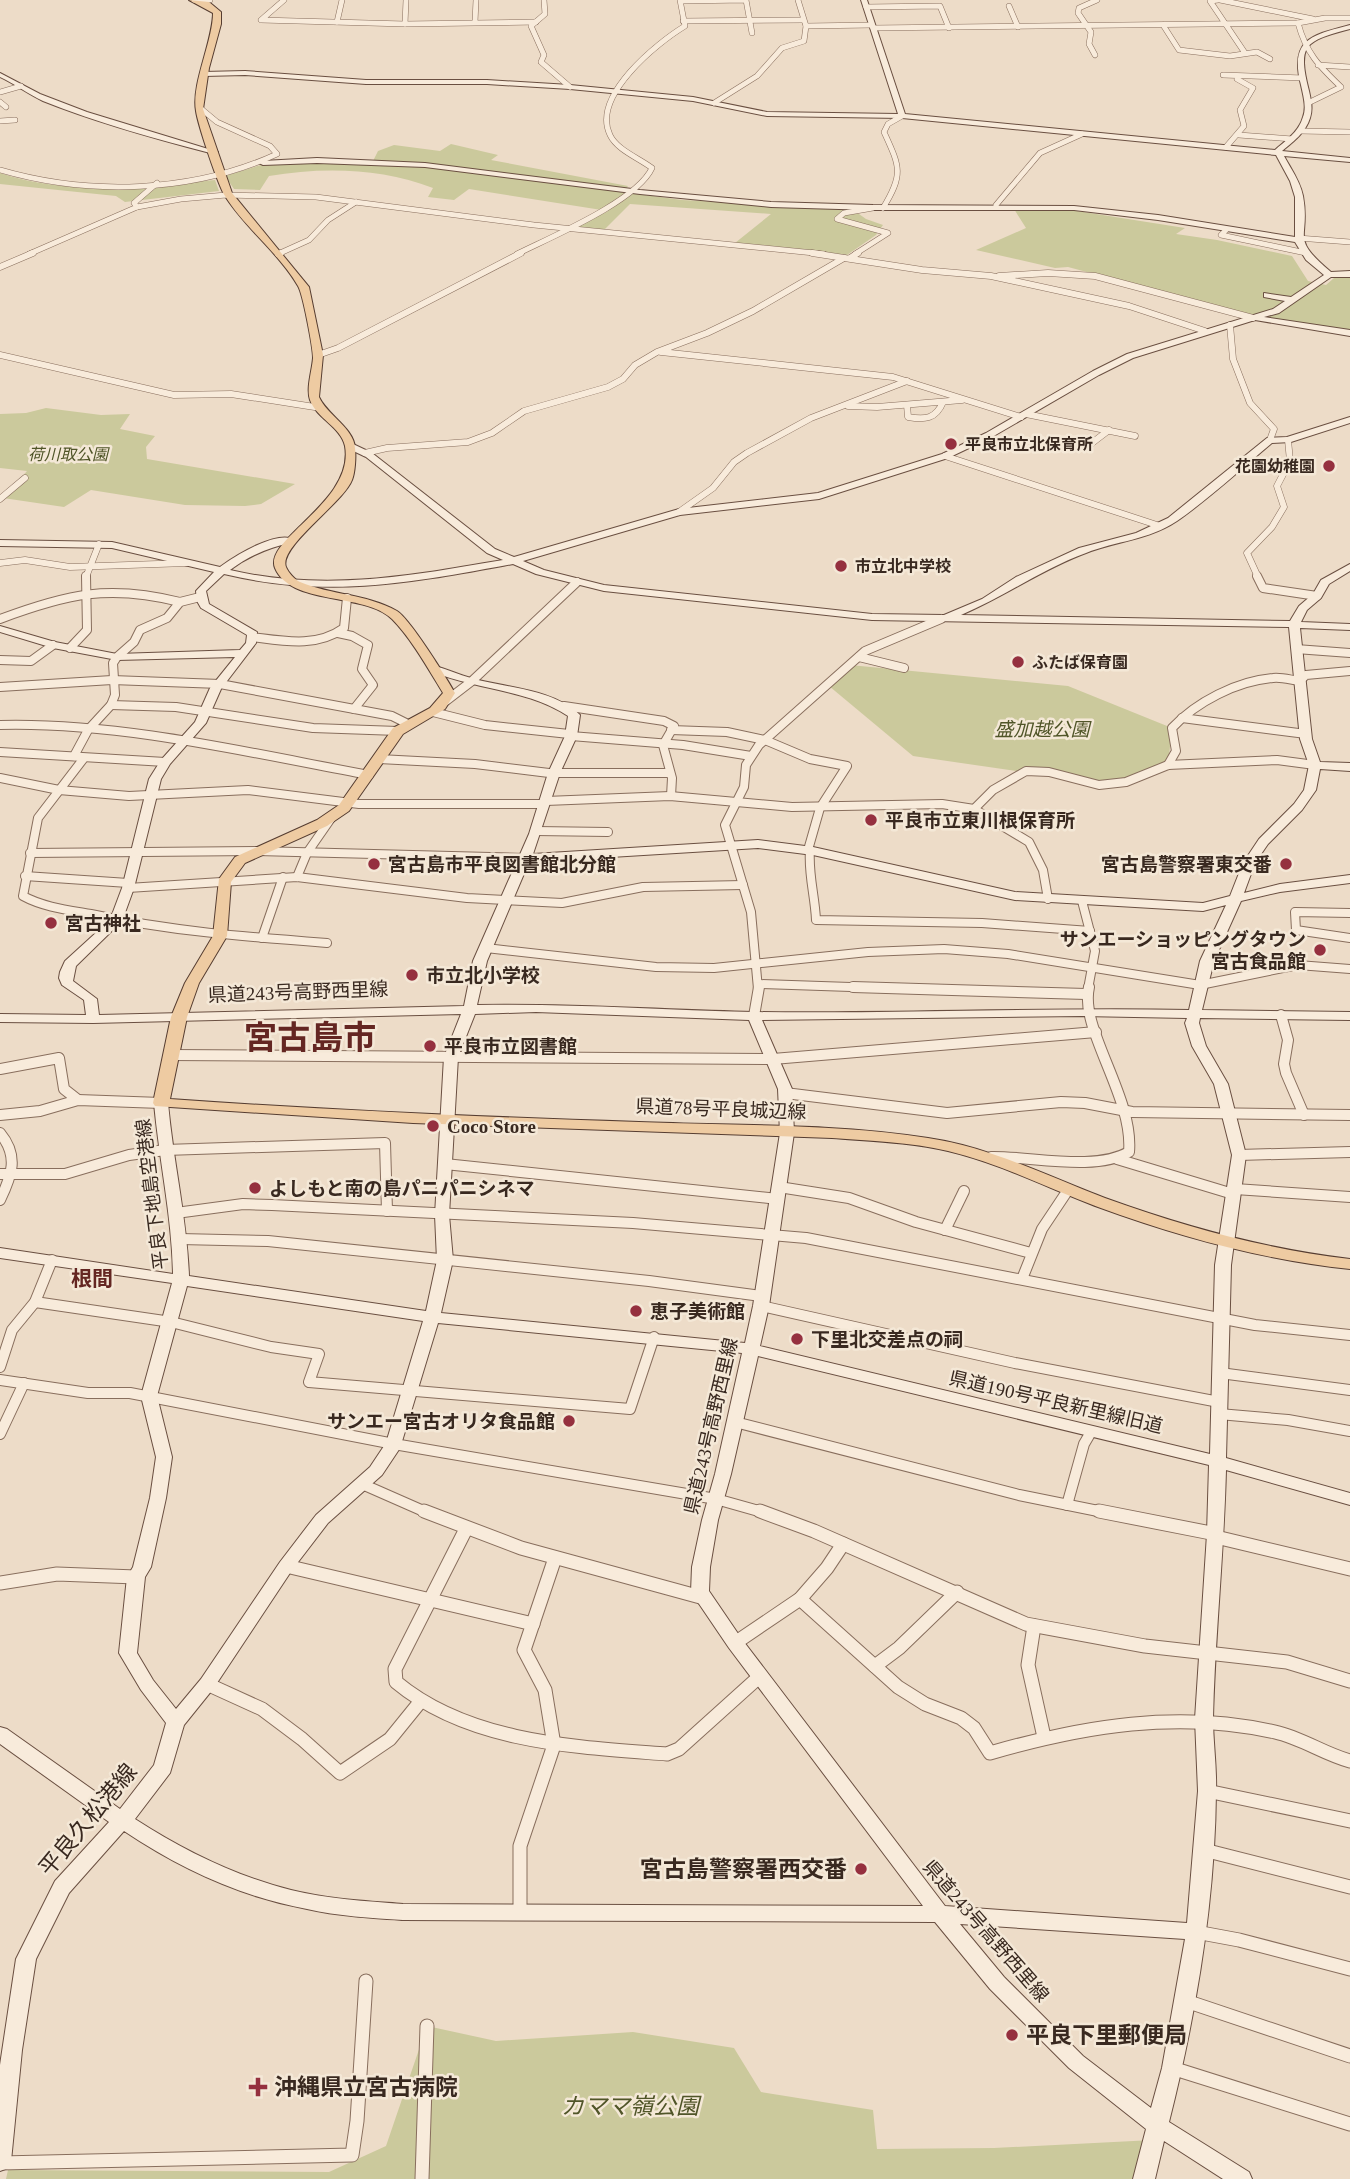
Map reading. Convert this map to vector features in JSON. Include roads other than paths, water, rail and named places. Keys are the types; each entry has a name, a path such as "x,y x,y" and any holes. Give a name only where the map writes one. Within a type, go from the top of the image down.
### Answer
{"main road":[{"path":"161,1103 178,1017 192,983 219,936 223,882 240,860 322,823 335,814 348,803 402,727 433,712 446,701 449,692 395,615 347,598 293,584 284,575 279,561 290,540 342,489 349,472 350,446 314,397 318,355 304,287 228,194 199,107 218,16 210,1 193,0"},
{"name":"県道78号平良城辺線","path":"161,1103 447,1121 852,1135 932,1143 991,1157 1068,1190 1226,1244 1290,1257 1350,1264"}],"street":[{"path":"284,0 261,20 405,24 536,22"},
{"path":"337,22 342,0"},
{"path":"405,24 406,0"},
{"path":"475,22 476,0"},
{"path":"544,0 545,14 531,26 544,55 541,62 570,86"},
{"path":"318,355 338,348 611,206 647,179 652,167 614,141 606,119 618,92 656,45 684,27 680,1 746,0 752,33"},
{"path":"714,103 764,71 782,48 802,43 805,23 798,0"},
{"path":"1095,55 1089,44 1091,32 1078,13 1079,8 1097,0"},
{"path":"1245,52 1210,1 1219,0 1317,20"},
{"path":"902,116 865,4 940,6 949,27"},
{"path":"1009,6 1018,27"},
{"path":"683,21 749,20 873,27 1018,27 1298,23 1350,18"},
{"path":"1298,23 1304,46 1340,88 1308,103"},
{"path":"1163,25 1179,50 1230,56 1257,52 1270,59"},
{"path":"1278,151 1300,131 1308,113 1301,58 1304,46 1317,37 1350,27"},
{"path":"1318,65 1350,66"},
{"path":"204,74 245,73 366,82 488,82 570,86 693,99 786,116 902,116 1350,160"},
{"path":"0,75 49,101 214,152"},
{"path":"1223,75 1303,78"},
{"path":"1226,147 1244,126 1240,110 1253,88 1237,79"},
{"path":"0,92 21,86"},
{"path":"0,102 6,107"},
{"path":"199,107 217,122 257,139 277,152 263,163"},
{"path":"883,208 901,179 899,167 884,132 888,124 902,116"},
{"path":"0,121 15,120"},
{"path":"1300,131 1350,132"},
{"path":"996,205 1040,153 1082,134"},
{"path":"1239,135 1292,139"},
{"path":"1278,151 1294,181 1298,197 1298,239 1306,253 1329,275"},
{"path":"0,170 63,184 157,183 222,176 263,163 324,159 391,161 727,201 873,208 996,205 1104,211 1226,230 1350,242"},
{"path":"137,207 134,203 157,183"},
{"path":"0,267 137,207 228,194 279,194 565,230 654,236 848,258 939,274 991,276 1048,273 1095,276 1253,318 1350,333"},
{"path":"278,254 309,240 328,220 356,202"},
{"path":"365,453 387,448 468,442 524,411 618,382 635,365 657,352 707,333 753,311 888,233 838,219 844,213 873,208"},
{"path":"1226,230 1221,235 1306,253"},
{"path":"0,543 99,544 144,551 221,571 293,584 349,585 406,580 513,561 679,512 819,496 944,456 1023,416 1130,356 1276,311 1329,275 1350,274"},
{"path":"991,276 1129,306 1205,331"},
{"path":"1267,295 1293,300"},
{"path":"1230,325 1233,359 1250,403 1274,429 1270,440 1172,520 1083,550 1020,579 986,601 878,644 859,657 765,740 751,757 744,774 744,787 725,825 751,912 759,984 754,1016 1088,1012 1350,1016"},
{"path":"657,352 857,371 907,381 1023,416 1135,436"},
{"path":"0,355 174,395 231,394 321,408"},
{"path":"679,512 713,488 734,462 747,453 811,418 907,381"},
{"path":"844,405 877,407 968,400"},
{"path":"907,405 908,417 930,419 939,413 943,402"},
{"path":"1270,440 1288,440 1350,420"},
{"path":"1088,446 1110,430"},
{"path":"1288,440 1290,461 1277,486 1284,507 1275,527 1255,541 1247,552 1263,588 1317,596"},
{"path":"350,446 365,453 474,539 513,561 577,582 621,590 815,612 941,619 1350,626"},
{"path":"944,456 1160,526"},
{"path":"0,499 25,478"},
{"path":"74,757 88,730 111,705 115,695 112,680 117,657 134,642 140,630 167,618 180,603 200,597 206,584 221,571 264,546 290,540"},
{"path":"70,648 88,630 86,567 99,544"},
{"path":"0,563 25,560 53,567 86,567 191,562"},
{"path":"1144,2179 1172,2068 1196,1932 1204,1850 1207,1791 1204,1719 1216,1535 1226,1244 1239,1155 1221,1084 1197,1041 1192,1023 1212,948 1255,852 1298,807 1310,790 1315,765 1306,734 1294,624 1303,608 1317,596 1325,582 1350,567"},
{"path":"446,701 472,681 577,582"},
{"path":"0,619 49,602 85,594 142,592 180,603"},
{"path":"93,1020 90,999 68,985 66,972 70,964 116,921 138,850 155,779 165,762 186,741 207,710 219,684 243,653 253,634 205,606 200,597"},
{"path":"252,637 314,642 338,633 345,625 347,598"},
{"path":"979,619 986,601"},
{"path":"0,629 53,645 117,657 243,653"},
{"path":"338,633 352,636 368,645 362,669 373,685 354,709"},
{"path":"0,660 31,661 53,645"},
{"path":"1296,649 1350,653"},
{"path":"859,657 904,668"},
{"path":"435,669 564,706 670,723 674,726 663,745 670,773 671,796"},
{"path":"1300,681 1306,675 1350,671"},
{"path":"1168,765 1176,751 1172,728 1182,718 1212,700 1257,682 1272,678 1300,681"},
{"path":"0,687 112,680 219,684 392,716 402,727"},
{"path":"111,705 207,710 313,728 402,727"},
{"path":"181,1280 149,1396 164,1457 156,1510 142,1567 136,1577 128,1653 147,1685 176,1722 207,1684 286,1566 322,1519 376,1471 394,1444 432,1317 444,1261 442,1215 451,1056 470,1008 480,961 536,831 554,773 570,735 574,715 564,706"},
{"path":"433,712 485,726 706,748 751,757"},
{"path":"1182,718 1306,734"},
{"path":"0,725 39,724 186,741 369,775"},
{"path":"671,730 727,732 765,740 810,759 847,766 820,807 809,850 808,872 815,897 816,920 982,923 1090,931"},
{"path":"0,751 165,762"},
{"path":"84,758 38,818 25,876 23,895 28,899 116,921 219,936 327,943"},
{"path":"379,760 475,764 554,773 670,773"},
{"path":"974,809 993,790 1026,771 1049,772 1091,784 1112,785 1168,765 1277,760 1350,767"},
{"path":"0,778 59,790 152,796 248,790 348,803 545,803 624,796 671,796 820,807 942,804 974,809 1028,842 1043,870 1048,899"},
{"path":"297,877 307,853 335,814"},
{"path":"536,831 608,832"},
{"path":"30,853 257,851 525,858 758,844 809,850 984,891 1048,899 1203,907 1280,888 1350,880"},
{"path":"25,876 128,886 297,877 386,890 505,902 562,902 643,887 743,885"},
{"path":"262,938 283,877"},
{"path":"1082,901 1095,951 1095,970 1086,993 1088,1012 1125,1110 1131,1145 1126,1156 1116,1159"},
{"path":"1350,913 1295,912 1296,930 1350,938"},
{"path":"486,948 656,967 714,968 868,951 944,949 1008,954 1200,985 1298,965 1350,969"},
{"path":"759,984 1086,993"},
{"name":"県道243号高野西里線","path":"0,1018 93,1020 470,1008 549,1008 754,1016 785,1093 787,1133 761,1301 701,1567 700,1592 735,1643 940,1914 997,1983 1076,2062 1158,2126 1241,2179"},
{"path":"1281,1015 1288,1040 1284,1064 1286,1073 1304,1115"},
{"path":"170,1055 773,1059 1096,1032"},
{"path":"0,1069 60,1058 64,1089 78,1100"},
{"path":"785,1093 947,1113 1061,1102 1125,1110 1350,1115"},
{"path":"1,1116 40,1111 78,1100 161,1103"},
{"name":"平良下地島空港線","path":"161,1103 165,1150 180,1239 181,1280"},
{"path":"0,1133 10,1143 15,1159 13,1173 0,1200"},
{"path":"0,1174 65,1174 129,1155 165,1150 385,1143 387,1211"},
{"path":"1239,1155 1350,1152"},
{"path":"991,1157 1116,1159 1234,1192 1350,1197"},
{"path":"445,1164 849,1198 945,1230 1031,1253"},
{"path":"1022,1279 1042,1229 1068,1190"},
{"path":"945,1230 964,1191"},
{"path":"176,1213 243,1205 633,1223 773,1234 835,1242 1223,1319 1350,1335"},
{"path":"180,1239 268,1241 649,1281 761,1301 1015,1363 1219,1408 1350,1431"},
{"name":"県道190号平良新里線旧道","path":"0,1253 432,1317 751,1349 1219,1462 1350,1499"},
{"path":"0,1367 12,1330 35,1302 52,1259"},
{"path":"35,1302 171,1322 271,1346 319,1354 309,1382 630,1409 654,1338"},
{"path":"1220,1373 1350,1390"},
{"path":"0,1380 88,1393 120,1392 149,1396 394,1444 716,1499 765,1512 1034,1626 1145,1646 1287,1662 1350,1681"},
{"path":"0,1434 24,1383"},
{"path":"735,1422 818,1441 975,1484 1216,1535 1350,1569"},
{"path":"1067,1505 1084,1444 1091,1432"},
{"path":"362,1483 466,1529 555,1558 704,1598"},
{"path":"466,1529 393,1675 396,1682 420,1702 493,1730 554,1745 667,1754 679,1749 760,1676"},
{"path":"735,1643 800,1599 827,1569 844,1544"},
{"path":"520,1913 520,1846 554,1745 545,1690 524,1650 555,1558"},
{"path":"286,1566 533,1623"},
{"path":"0,1583 57,1574 136,1577"},
{"path":"875,1666 899,1648 957,1592"},
{"path":"800,1599 898,1687 925,1704 961,1718 974,1728 990,1753 1044,1737 1104,1724 1204,1719 1276,1732 1310,1742 1330,1756 1350,1761"},
{"path":"1034,1626 1028,1665 1044,1737"},
{"path":"207,1684 262,1709 302,1739 340,1773 390,1739 420,1702"},
{"name":"平良久松港線","path":"0,2162 6,2050 26,1959 62,1886 121,1822 163,1768 176,1722"},
{"path":"0,1734 121,1822 229,1878 290,1898 345,1907 403,1912 940,1914 1196,1932 1350,1969"},
{"path":"1207,1791 1350,1821"},
{"path":"1204,1850 1350,1887"},
{"path":"0,2162 352,2155 357,2120 366,1982"},
{"path":"1183,2000 1350,2056"},
{"path":"422,2179 427,2026"},
{"path":"1172,2068 1350,2124"}],"place":[{"name":"平良市立北保育所","path":"951,444"},
{"name":"花園幼稚園","path":"1329,466"},
{"name":"市立北中学校","path":"841,566"},
{"name":"ふたば保育園","path":"1018,662"},
{"name":"平良市立東川根保育所","path":"871,820"},
{"name":"宮古島市平良図書館北分館","path":"374,864"},
{"name":"宮古島警察署東交番","path":"1286,864"},
{"name":"宮古神社","path":"51,923"},
{"name":"サンエーショッピングタウン 宮古食品館","path":"1320,950"},
{"name":"市立北小学校","path":"412,975"},
{"name":"平良市立図書館","path":"430,1046"},
{"name":"Coco Store","path":"433,1126"},
{"name":"よしもと南の島パニパニシネマ","path":"255,1188"},
{"name":"恵子美術館","path":"636,1311"},
{"name":"下里北交差点の祠","path":"797,1339"},
{"name":"サンエー宮古オリタ食品館","path":"569,1421"},
{"name":"宮古島警察署西交番","path":"861,1869"},
{"name":"平良下里郵便局","path":"1012,2035"},
{"name":"沖縄県立宮古病院","path":"258,2087"}],"district":[{"name":"宮古島市","path":"310,1038"},
{"name":"根間","path":"92,1279"}],"park label":[{"name":"荷川取公園","path":"68,454"},
{"name":"盛加越公園","path":"1042,729"},
{"name":"カママ嶺公園","path":"630,2106"}]}
